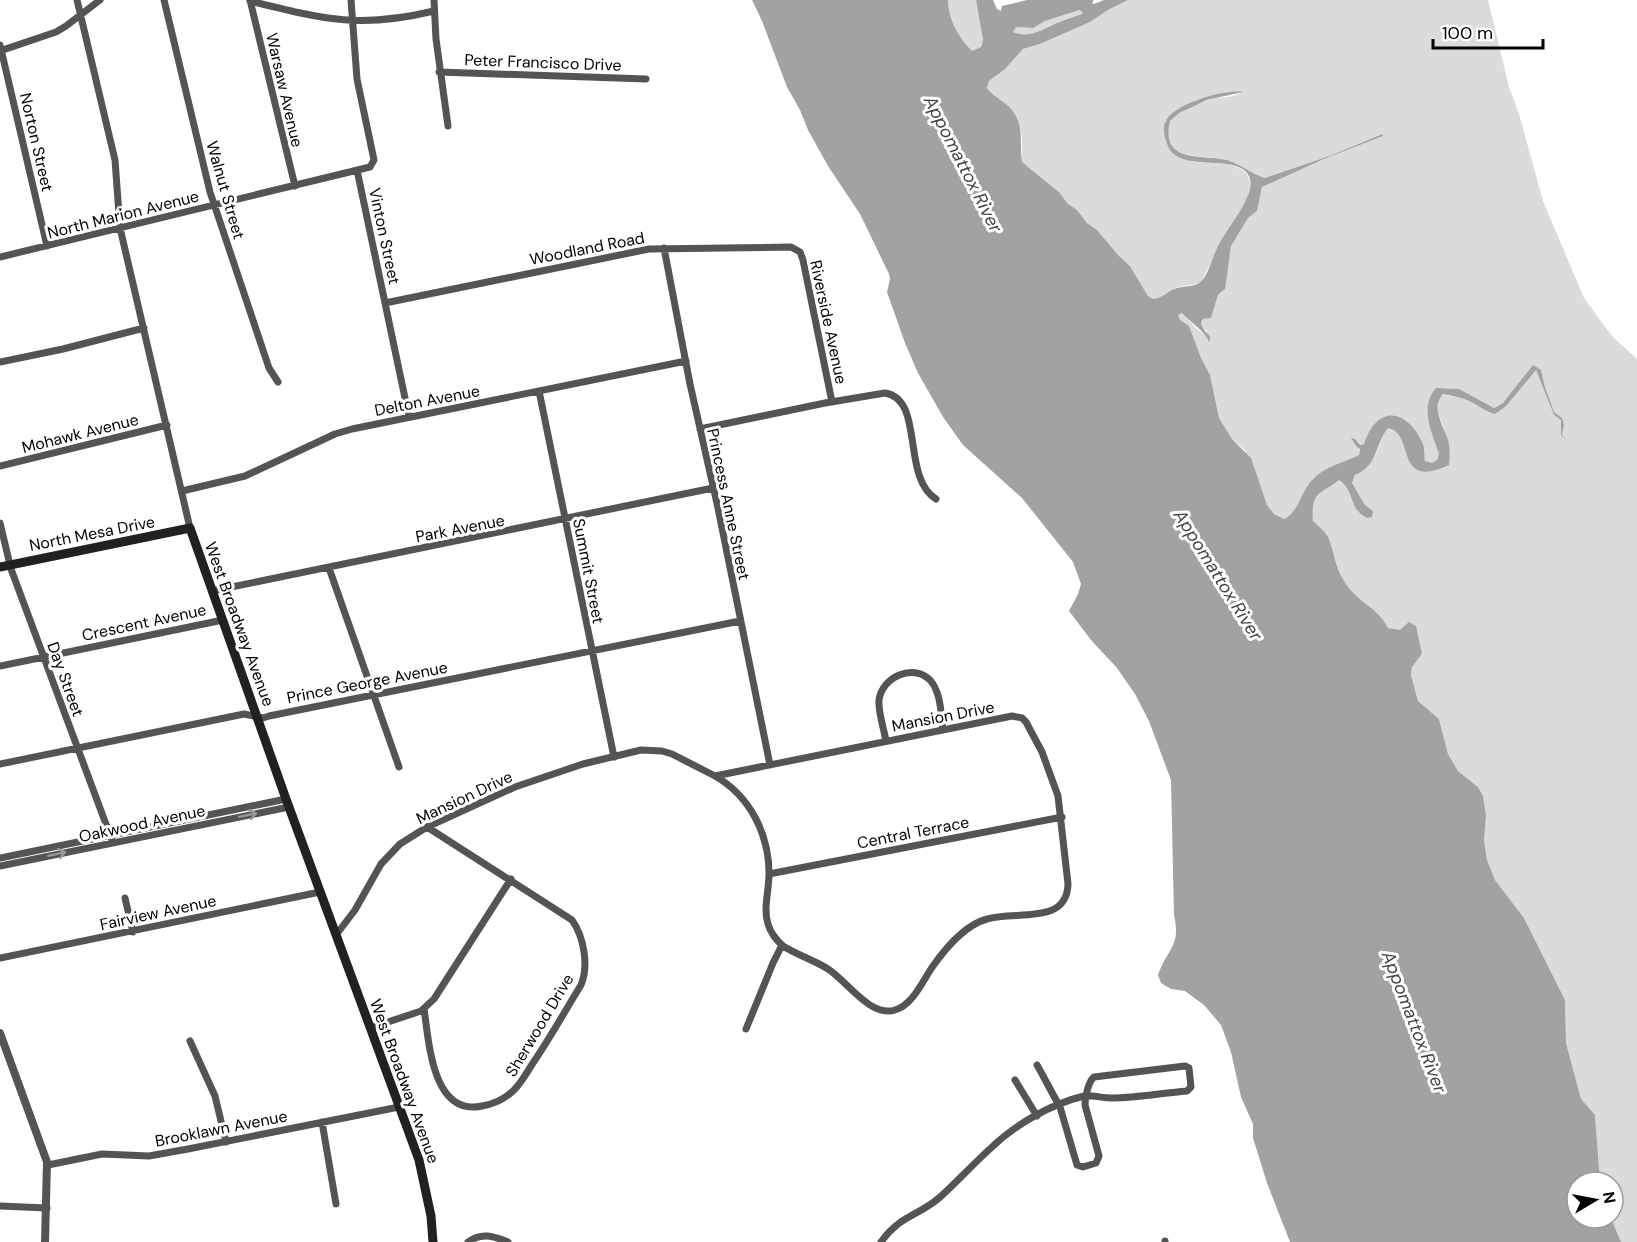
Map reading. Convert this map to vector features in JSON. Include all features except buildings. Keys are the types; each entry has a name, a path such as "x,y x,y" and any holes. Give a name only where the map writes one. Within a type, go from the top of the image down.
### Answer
{"main road":[{"name":"North Mesa Drive","path":"5,566 190,528"},
{"name":"West Broadway Avenue","path":"190,528 424,1180 433,1242"}],"street":[{"name":"West Broadway Avenue","path":"77,0 115,160 120,228 190,528"},
{"path":"0,49 56,32 100,0"},
{"name":"Walnut Street","path":"164,0 214,206 269,368 278,382"},
{"name":"Vinton Street","path":"351,0 357,79 374,160 370,167 357,171 409,417"},
{"path":"434,0 440,72 448,126"},
{"path":"250,1 299,14 351,22 388,20 434,11"},
{"name":"Warsaw Avenue","path":"250,1 295,186"},
{"name":"Norton Street","path":"0,49 47,246"},
{"name":"Peter Francisco Drive","path":"440,72 646,79"},
{"name":"North Marion Avenue","path":"0,257 357,171"},
{"name":"Princess Anne Street","path":"664,248 770,765"},
{"name":"Woodland Road","path":"385,303 649,249 796,249"},
{"name":"Riverside Avenue","path":"796,249 803,260 832,402"},
{"path":"0,362 63,349 144,328"},
{"name":"Delton Avenue","path":"182,491 245,476 335,434 686,361"},
{"name":"Summit Street","path":"539,391 614,757"},
{"path":"700,429 832,402 891,394 899,400 909,415 912,444 921,480 924,489 936,499"},
{"name":"Mohawk Avenue","path":"0,466 167,425"},
{"name":"Park Avenue","path":"212,591 713,488"},
{"name":"Day Street","path":"0,523 5,566 43,657 113,843"},
{"path":"329,568 399,767"},
{"name":"Crescent Avenue","path":"0,666 223,620"},
{"name":"Prince George Avenue","path":"0,764 244,714 269,717 740,621"},
{"path":"886,741 879,703 880,696 888,682 906,673 920,674 934,686 943,730"},
{"name":"Mansion Drive","path":"336,935 355,910 381,864 400,844 427,827 522,784 641,750 672,754 715,776 731,788 757,819 765,845 769,874 766,902 768,925 773,934 782,945 830,970 865,1002 884,1010 894,1011 901,1008 943,953 977,923 994,917 1052,911 1062,904 1068,893 1062,816 1058,796 1042,752 1022,718 1012,716 715,776"},
{"name":"Oakwood Avenue","path":"0,858 110,834 288,803"},
{"name":"Oakwood Avenue","path":"0,866 288,803"},
{"name":"Central Terrace","path":"769,874 1062,816"},
{"name":"Sherwood Drive","path":"424,1009 433,1065 438,1081 448,1095 461,1104 479,1107 498,1101 516,1088 581,985 585,965 577,929 572,920 427,827"},
{"path":"370,1028 424,1009 434,999 511,879"},
{"name":"Fairview Avenue","path":"0,958 320,892"},
{"path":"125,898 133,932"},
{"path":"746,1029 782,945"},
{"path":"0,1033 3,1049 48,1165 45,1242"},
{"path":"190,1041 215,1096 226,1142"},
{"path":"881,1242 896,1224 932,1203 999,1140 1058,1105 1087,1095 1117,1097 1187,1091 1191,1087 1189,1068 1185,1066 1094,1077 1090,1080 1087,1095 1085,1106 1099,1156 1093,1165 1083,1167 1077,1164 1058,1105 1037,1065"},
{"path":"1015,1080 1037,1116"},
{"name":"Brooklawn Avenue","path":"48,1165 102,1154 149,1156 399,1107"},
{"path":"322,1122 336,1204"},
{"path":"0,1206 47,1208"},
{"path":"468,1242 473,1238 486,1235 508,1242"}],"shaded area":[{"path":"948,0 976,0 983,40 979,50 972,52 963,41 952,21"},
{"path":"1128,0 1488,0 1509,87 1519,114 1543,201 1584,298 1612,336 1637,359 1637,1242 1621,1242 1616,1230 1625,1230 1625,1170 1599,1170 1595,1116 1581,1099 1566,1043 1565,1000 1524,918 1495,880 1487,860 1484,841 1486,816 1478,787 1458,771 1448,754 1439,719 1418,701 1411,675 1412,667 1422,654 1420,649 1403,634 1388,628 1379,615 1349,589 1341,577 1328,538 1313,521 1315,499 1339,479 1344,483 1354,505 1361,514 1367,518 1373,511 1365,505 1352,483 1358,472 1375,454 1388,427 1394,429 1402,438 1414,468 1450,463 1445,432 1437,414 1439,398 1443,394 1469,401 1495,414 1536,370 1554,415 1561,420 1561,435 1566,437 1562,434 1564,425 1562,418 1554,412 1541,370 1532,369 1503,403 1493,408 1459,389 1436,388 1431,427 1439,454 1437,460 1432,463 1425,461 1419,438 1405,419 1367,435 1364,444 1360,445 1359,455 1317,475 1289,516 1284,519 1274,514 1267,505 1245,450 1232,439 1219,418 1210,375 1177,315 1182,313 1207,336 1208,340 1207,331 1201,327 1203,319 1211,317 1218,295 1223,292 1231,246 1248,218 1257,211 1262,187 1383,136 1381,134 1332,155 1265,178 1227,160 1185,154 1171,144 1170,121 1182,111 1204,101 1242,92 1196,100 1165,121 1167,143 1183,157 1197,162 1226,164 1241,169 1248,177 1250,186 1242,208 1221,240 1201,282 1176,288 1153,299 1148,296 1130,266 1097,230 1067,203 1060,193 1022,162 1022,138 1017,121 987,88 989,81 1005,69 1023,49 1090,22"},
{"path":"1081,10 1082,14 1031,34 1013,32 1015,27 1033,28 1045,21"}],"water":[{"name":"Appomattox River","path":"752,0 948,0 955,28 972,51 981,47 983,40 976,0 993,0 997,9 1001,11 1002,6 1027,0 1094,0 1092,3 1094,4 1104,0 1128,0 1090,22 1023,49 1005,69 989,81 987,88 1016,116 1020,129 1022,162 1060,193 1087,223 1097,230 1130,266 1148,296 1153,299 1177,288 1202,281 1217,247 1245,203 1250,187 1249,175 1240,168 1220,163 1186,160 1170,150 1164,126 1169,116 1177,110 1212,95 1243,92 1207,100 1179,113 1170,121 1171,144 1177,151 1185,154 1227,160 1265,178 1332,155 1382,134 1383,136 1262,187 1257,211 1248,218 1231,246 1225,289 1218,295 1211,318 1203,319 1202,326 1210,337 1209,342 1182,313 1178,315 1180,320 1189,326 1210,375 1219,418 1232,439 1251,458 1267,505 1274,514 1284,519 1293,512 1308,485 1317,475 1359,455 1360,449 1351,438 1360,445 1364,444 1376,422 1384,417 1400,417 1408,422 1423,444 1425,461 1432,463 1437,460 1439,454 1428,420 1428,403 1436,388 1459,389 1494,408 1503,403 1533,365 1541,370 1554,412 1562,418 1564,425 1562,434 1566,439 1561,435 1561,420 1554,415 1536,370 1506,406 1495,414 1466,400 1443,394 1439,399 1438,411 1449,443 1449,465 1431,471 1420,471 1412,466 1396,432 1388,428 1372,460 1368,466 1355,475 1352,483 1365,505 1373,511 1372,517 1367,518 1357,510 1344,484 1339,480 1315,499 1313,521 1328,537 1341,576 1354,594 1379,615 1388,628 1400,630 1409,622 1416,626 1422,654 1412,667 1411,675 1418,701 1439,719 1448,754 1458,771 1478,787 1483,796 1486,816 1484,841 1487,860 1495,880 1524,918 1565,1000 1566,1043 1581,1099 1595,1115 1599,1170 1565,1170 1565,1230 1616,1230 1621,1242 1290,1242 1267,1183 1253,1138 1253,1124 1241,1097 1231,1052 1221,1025 1204,1005 1185,991 1171,989 1161,983 1158,975 1175,941 1176,934 1171,780 1149,721 1135,694 1117,668 1091,640 1069,611 1081,584 1073,562 1022,498 963,445 943,417 918,373 905,343 887,292 889,274 860,214 828,166 787,87","holes":["1080,10 1082,14 1036,32 1025,34 1013,32 1016,27 1033,28 1045,21"]}]}
